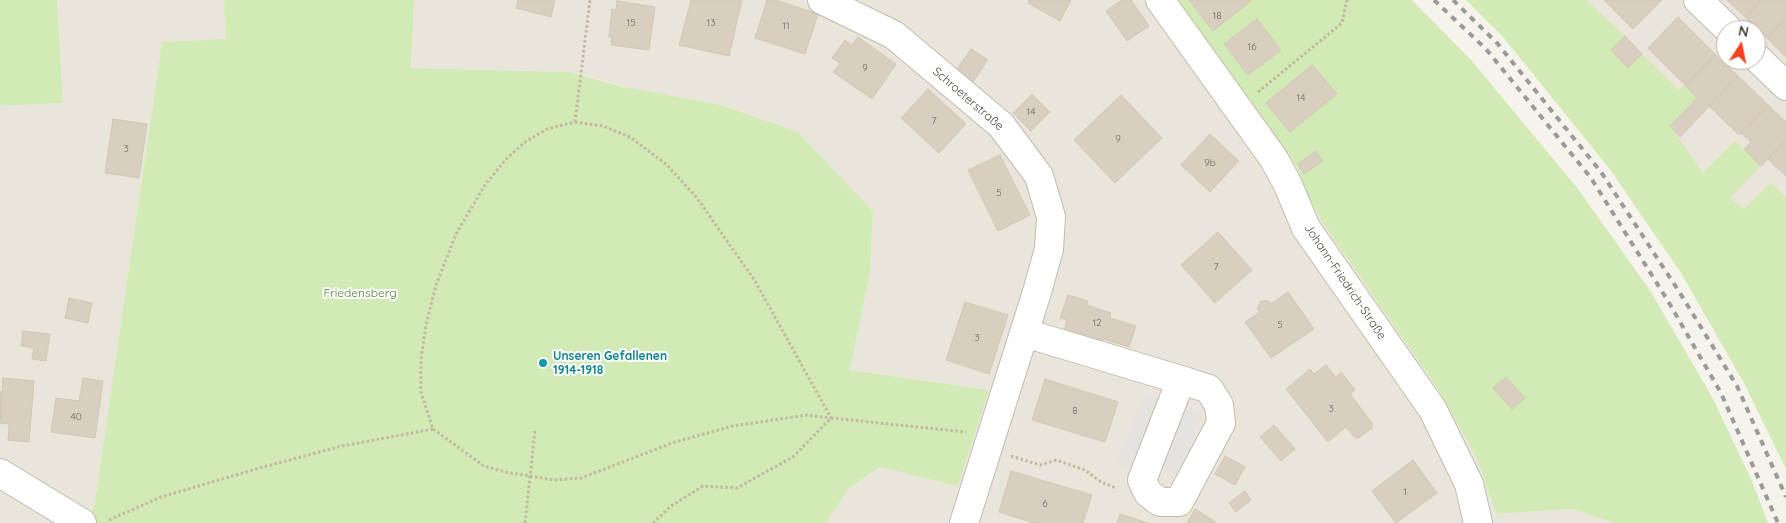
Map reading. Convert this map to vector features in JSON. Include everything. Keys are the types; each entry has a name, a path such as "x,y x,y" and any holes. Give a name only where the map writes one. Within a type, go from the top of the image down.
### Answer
{"street":[{"name":"Schroeterstraße","path":"822,0 894,35 1001,125 1039,176 1051,218 1049,249 994,434 964,523"},
{"name":"Johann-Friedrich-Straße","path":"1160,0 1274,159 1288,185 1306,228 1433,410 1469,484 1478,523"},
{"path":"1698,0 1719,20"},
{"path":"1766,67 1786,86"},
{"path":"1025,333 1181,380"},
{"path":"0,473 82,523"}],"path":[{"path":"575,122 590,0"},
{"path":"1256,93 1342,23 1347,0"},
{"path":"831,418 756,281 698,198 667,165 630,137 603,126 575,122 547,129 525,142 507,158 485,185 457,232 436,285 426,325 421,359 421,392 433,429 484,466 530,477 554,480 582,478 675,442 733,426 807,415 831,418 994,434"},
{"path":"653,523 671,506 703,486 737,488 793,457 831,418"},
{"path":"104,523 119,514 161,497 263,467 342,446 433,429"},
{"path":"525,523 535,430"},
{"path":"1016,458 1040,464 1056,460 1085,470"}],"shaded area":[{"path":"57,0 224,0 227,40 162,42 94,507 89,521 0,463 0,106 63,103"},
{"path":"414,0 1358,0 1285,149 1296,166 1305,190 1322,222 1439,392 1478,461 1496,514 1571,509 1615,523 826,523 849,488 880,467 958,485 989,390 850,370 870,273 873,211 798,132 569,72 411,68"},
{"path":"1543,0 1786,0 1786,349"},
{"path":"1145,393 1164,400 1135,470 1116,463"},
{"path":"1184,405 1202,412 1178,475 1160,468"},
{"path":"0,486 55,523 0,523"}],"green space":[{"path":"0,0 57,0 63,103 0,106"},
{"name":"Friedensberg","path":"224,0 414,0 411,68 569,72 620,86 720,105 798,132 873,211 870,273 850,370 989,390 958,486 880,467 849,488 826,523 94,523 89,521 94,507 162,42 226,39"},
{"path":"1178,0 1189,0 1213,31 1250,0 1412,0 1472,61 1578,189 1651,292 1712,397 1752,481 1768,523 1615,523 1571,509 1496,514 1478,461 1439,391 1322,222 1305,190 1296,166 1285,149"},
{"path":"1466,0 1586,0 1625,36 1611,50 1628,68 1642,54 1679,90 1685,85 1697,98 1670,126 1703,173 1735,141 1761,166 1730,198 1744,209 1771,183 1786,197 1786,469 1744,383 1681,273 1609,168 1503,37"}],"building":[{"path":"518,0 555,0 551,17 516,8"},
{"path":"691,0 742,0 729,56 679,45"},
{"path":"767,0 775,0 818,14 805,54 755,38"},
{"path":"1029,0 1071,0 1060,21 1028,3"},
{"path":"1122,0 1131,0 1149,26 1127,41 1106,11"},
{"path":"1189,0 1250,0 1251,1 1213,31"},
{"path":"1604,0 1662,0 1633,29"},
{"path":"1727,0 1761,0 1745,17"},
{"path":"1761,0 1786,0 1786,18 1767,38 1766,20 1748,20 1745,17"},
{"path":"617,1 655,7 649,50 611,45 612,37 609,37 612,9 616,10"},
{"path":"1678,17 1716,55 1685,85 1648,48"},
{"path":"1786,18 1786,57 1767,38"},
{"path":"1257,19 1281,50 1248,75 1224,44"},
{"path":"1625,36 1642,54 1628,68 1611,50"},
{"path":"858,37 896,64 872,99 833,72 840,63 832,58 845,40 852,45"},
{"path":"971,49 988,60 972,83 955,72"},
{"path":"1716,55 1716,70 1732,70 1738,76 1680,137 1670,126 1697,98 1685,85"},
{"path":"1312,65 1337,94 1290,132 1266,103"},
{"path":"1738,76 1768,105 1739,135 1709,106"},
{"path":"928,89 966,124 939,153 901,118"},
{"path":"1032,94 1050,112 1031,131 1013,113"},
{"path":"1121,95 1162,138 1115,183 1074,140"},
{"path":"1768,105 1786,122 1786,140 1761,166 1744,149 1751,142 1741,133"},
{"path":"113,119 147,124 139,178 105,173"},
{"path":"1210,134 1239,161 1210,192 1181,165"},
{"path":"1786,140 1786,176 1768,159"},
{"path":"1316,151 1323,161 1304,174 1298,164"},
{"path":"1000,155 1030,215 998,231 968,170"},
{"path":"1218,232 1252,270 1215,303 1181,265"},
{"path":"1288,292 1314,329 1271,358 1245,322 1260,312 1257,309 1261,301 1269,301 1271,304"},
{"path":"1068,295 1088,301 1087,305 1111,313 1110,318 1136,326 1129,347 1103,339 1102,343 1064,331 1067,320 1060,318"},
{"path":"69,298 92,303 88,323 65,318"},
{"path":"965,302 1008,315 989,374 946,360"},
{"path":"23,331 50,334 46,361 32,359 34,348 21,346"},
{"path":"1326,365 1336,377 1341,372 1355,390 1350,394 1372,423 1372,428 1359,438 1354,437 1346,427 1328,442 1286,389 1310,369 1314,374"},
{"path":"1506,377 1525,398 1512,409 1493,388"},
{"path":"3,378 34,381 29,442 8,440 9,424 0,423"},
{"path":"83,378 103,381 95,438 51,432 56,398 79,401"},
{"path":"1045,379 1118,402 1105,442 1032,420"},
{"path":"0,391 2,392 0,413"},
{"path":"1274,425 1295,449 1281,461 1260,437"},
{"path":"1225,456 1245,467 1235,485 1215,474"},
{"path":"1413,460 1437,493 1396,523 1372,491"},
{"path":"1011,471 1092,495 1083,523 1034,523 999,512"},
{"path":"1245,491 1251,500 1236,512 1229,503"},
{"path":"1195,509 1216,522 1187,523"},
{"path":"1120,514 1148,523 1117,523"}],"railway":[{"path":"1434,0 1486,49 1591,178 1668,301 1721,393 1778,523"},
{"path":"1453,0 1497,43 1601,172 1680,293 1737,386 1786,497"}],"place":[{"name":"Unseren Gefallenen 1914-1918","path":"543,363"}]}
